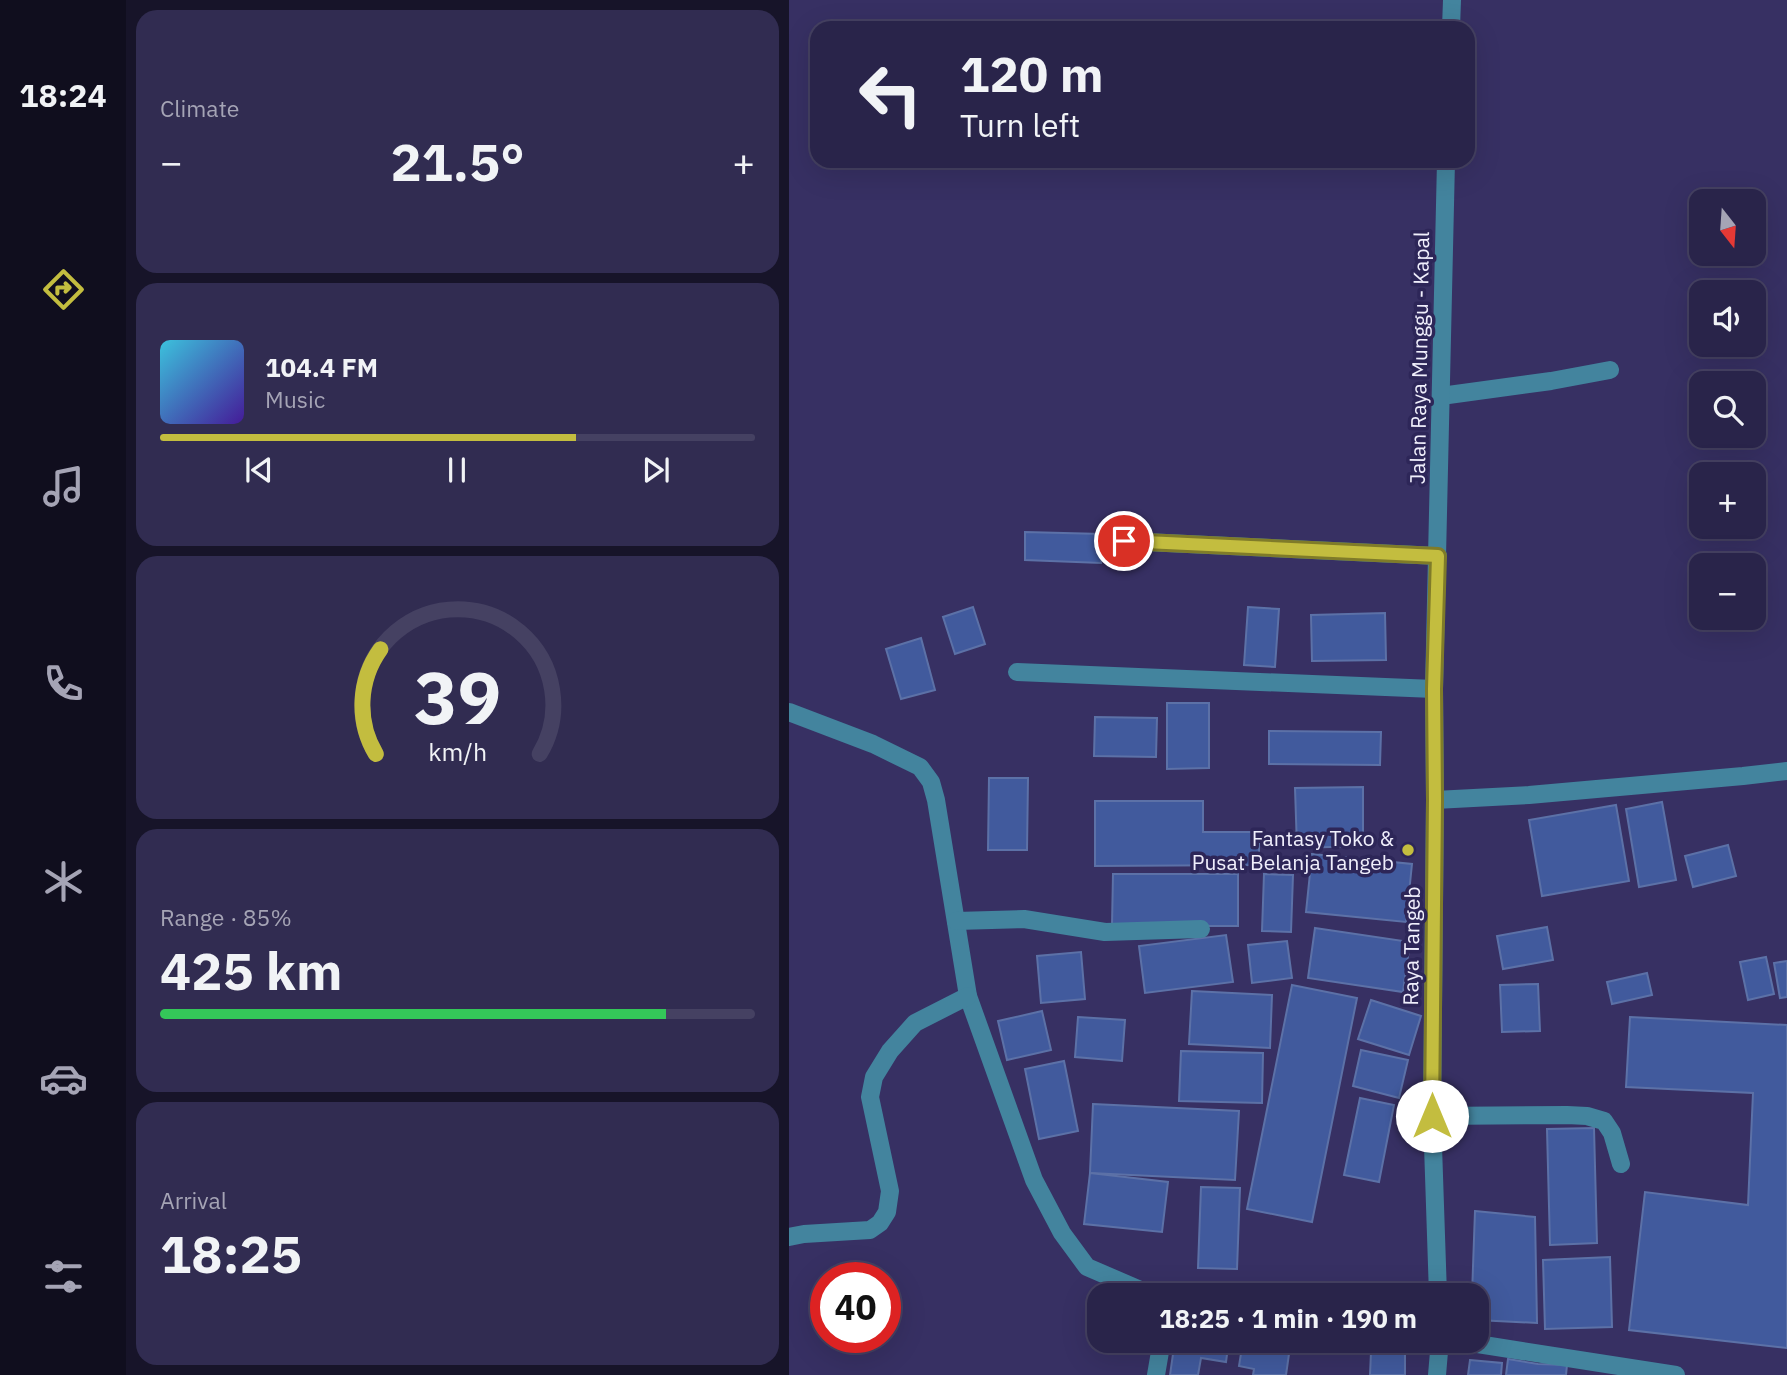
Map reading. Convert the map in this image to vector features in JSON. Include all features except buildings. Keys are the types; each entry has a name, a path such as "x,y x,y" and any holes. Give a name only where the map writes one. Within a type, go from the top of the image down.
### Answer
{"street":[{"path":"1451,21 1452,0"},
{"name":"Jalan Raya Munggu - Kapal","path":"1438,556 1446,168"},
{"path":"1441,396 1610,370"},
{"path":"1124,541 1438,556"},
{"name":"Raya Tangeb","path":"1438,556 1434,689 1432,1116 1438,1283"},
{"path":"1017,672 1434,689"},
{"path":"789,712 873,744 920,767 931,782 968,996 1034,1180 1062,1233 1087,1267 1123,1283"},
{"path":"1435,800 1542,794 1787,771"},
{"path":"956,922 1024,919 1105,932 1201,929"},
{"path":"789,1237 869,1230 880,1223 887,1212 890,1191 870,1097 874,1077 891,1051 916,1023 968,996"},
{"path":"1432,1116 1587,1116 1605,1121 1612,1133 1621,1164"},
{"path":"1489,1346 1676,1375"},
{"path":"1156,1375 1160,1353"},
{"path":"1437,1375 1439,1353"}],"place":[{"name":"Fantasy Toko & Pusat Belanja Tangeb","path":"1408,850"}],"route":[{"path":"1124,541 1438,556 1434,689 1432,1116"}]}
